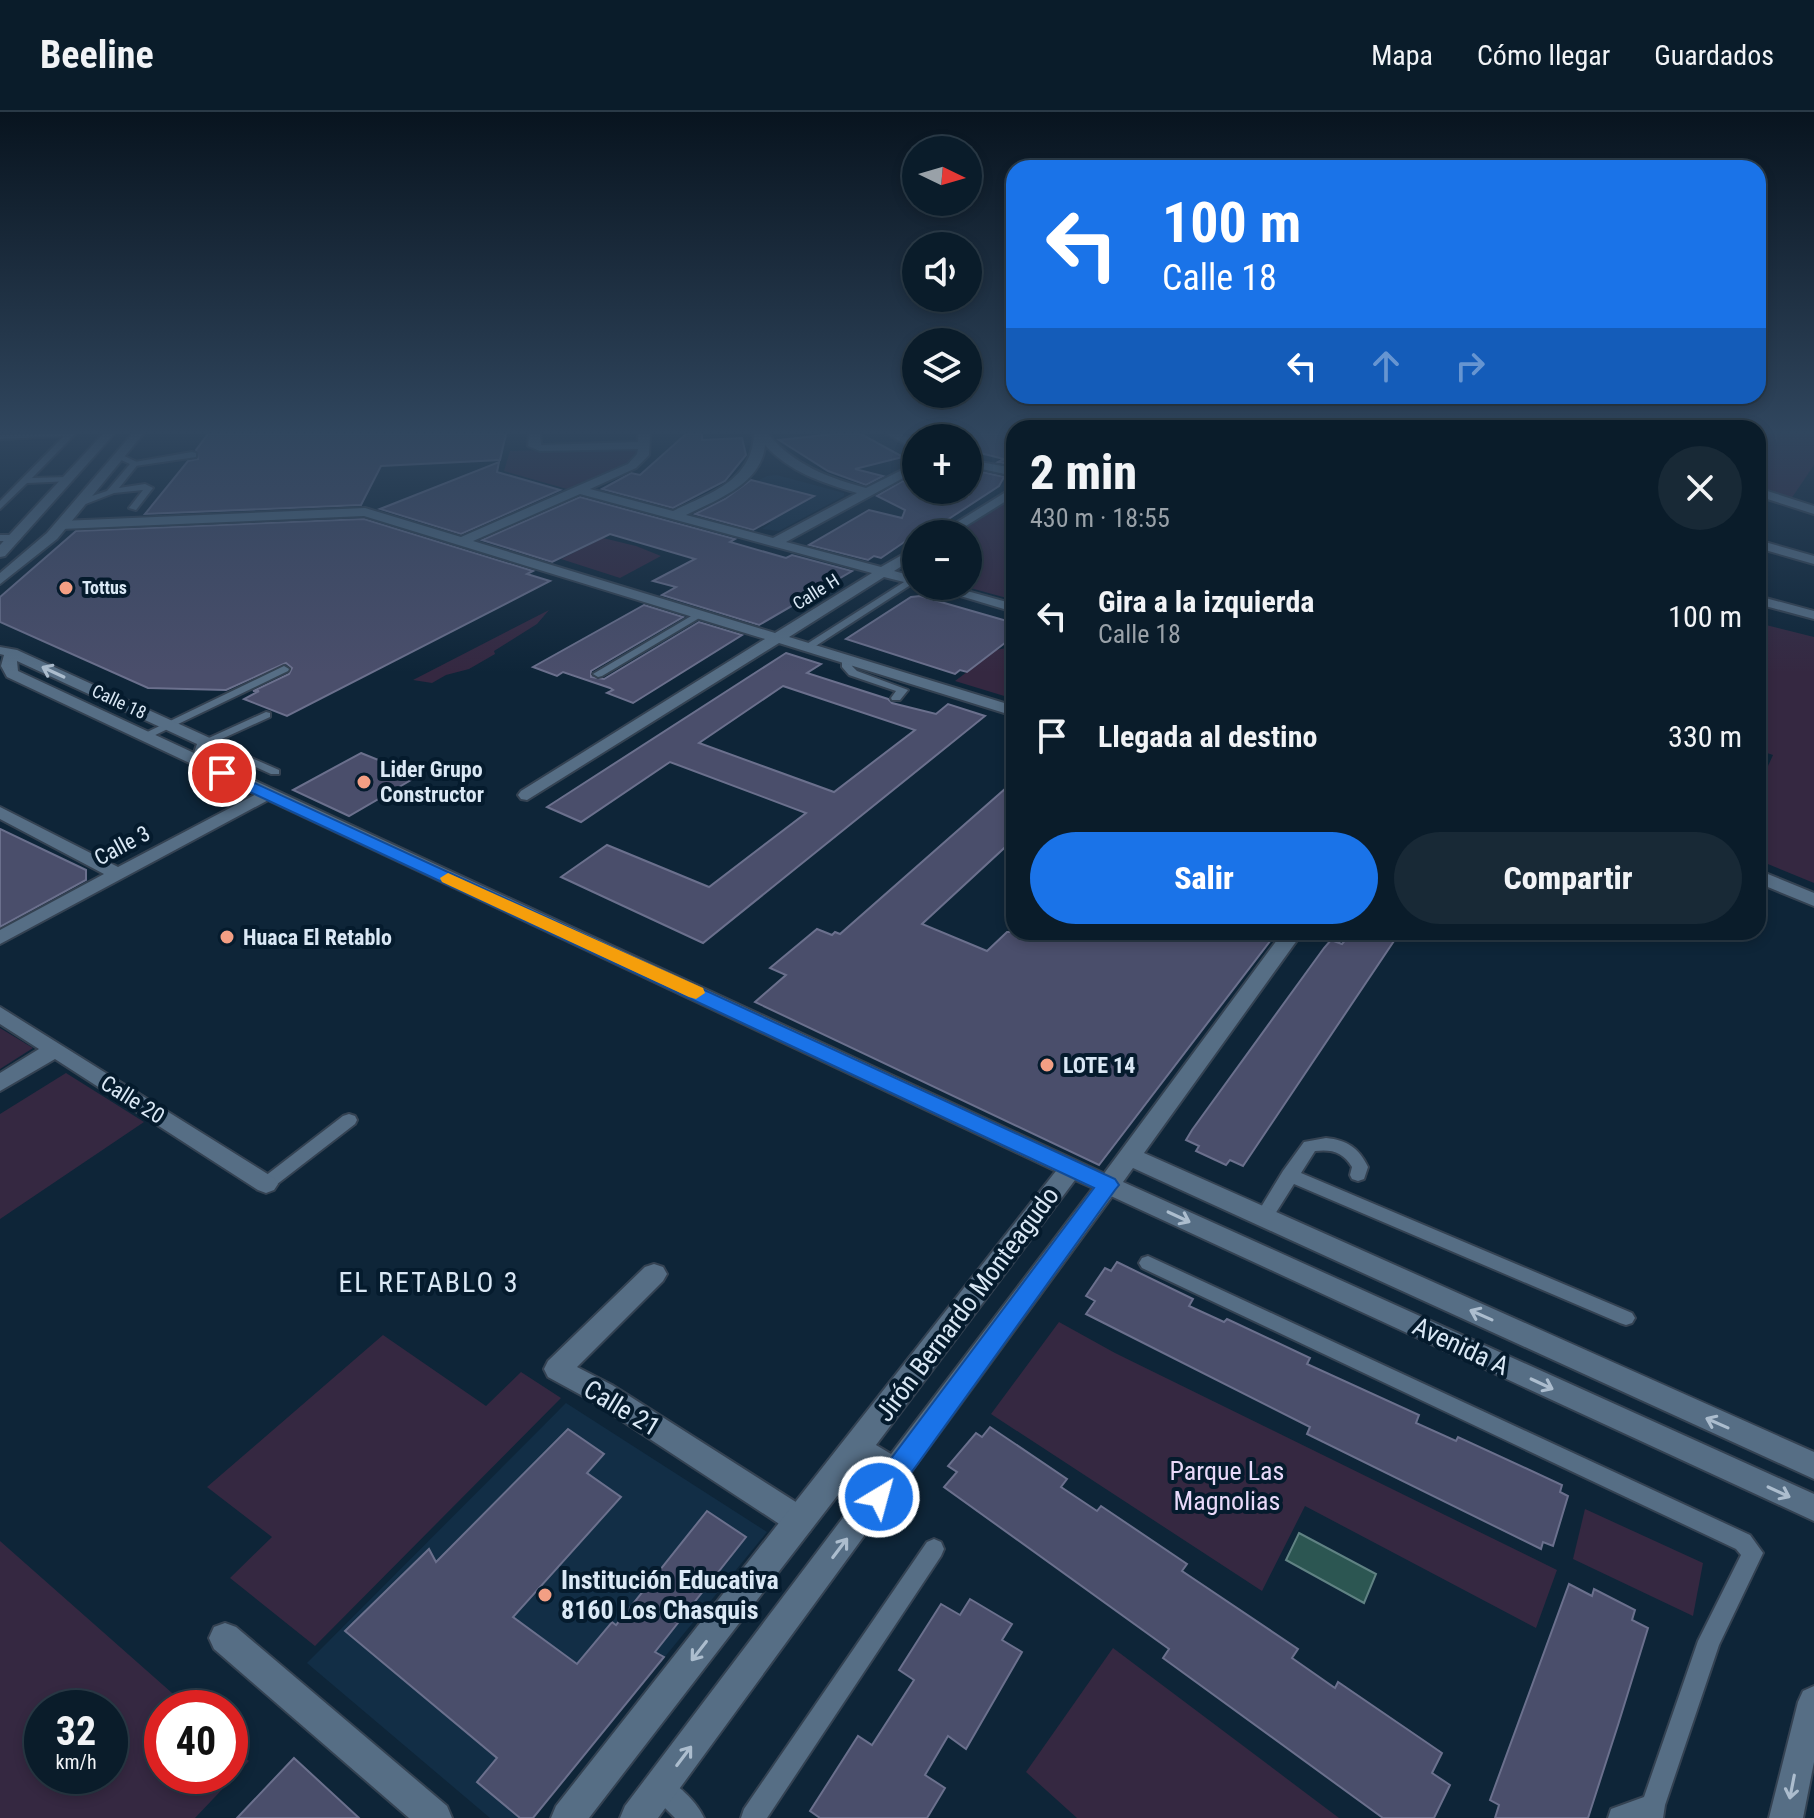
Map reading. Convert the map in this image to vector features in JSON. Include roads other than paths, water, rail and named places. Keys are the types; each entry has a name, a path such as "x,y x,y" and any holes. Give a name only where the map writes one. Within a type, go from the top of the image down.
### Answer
{"street":[{"path":"0,553 38,514"},
{"path":"0,580 56,531 71,514"},
{"path":"17,538 56,531 339,514"},
{"path":"370,514 1006,709"},
{"path":"463,541 526,514"},
{"path":"665,514 902,578"},
{"path":"674,516 678,514"},
{"path":"774,543 828,514"},
{"path":"1766,546 1814,560"},
{"name":"Calle H","path":"527,795 902,560"},
{"path":"982,599 1006,606"},
{"path":"1766,602 1814,615"},
{"path":"1766,616 1814,628"},
{"name":"Calle 18","path":"5,659 168,725 211,739"},
{"name":"Calle 18","path":"5,659 12,674 1108,1185"},
{"path":"199,762 211,739"},
{"name":"Calle 3","path":"0,938 266,794"},
{"path":"0,812 118,874"},
{"path":"1766,879 1814,900"},
{"name":"Jirón Bernardo Monteagudo","path":"637,1818 897,1472 1287,940"},
{"name":"Calle 20","path":"0,1014 266,1184"},
{"path":"0,1083 55,1049"},
{"name":"Avenida A","path":"1129,1156 1814,1466"},
{"name":"Jirón Bernardo Monteagudo","path":"568,1818 1071,1168"},
{"name":"Avenida A","path":"1108,1185 1814,1508"},
{"name":"Calle 21","path":"654,1274 557,1369 602,1393 800,1521"},
{"path":"857,1448 897,1472"},
{"path":"225,1638 435,1818"},
{"path":"1786,1818 1814,1702"}],"lane":[{"path":"0,538 17,538"},
{"path":"807,647 902,588"},
{"path":"598,674 701,614"},
{"path":"847,660 847,667 853,673 903,690 896,698"},
{"path":"145,736 284,669"},
{"path":"211,739 260,713"},
{"path":"211,739 275,772"},
{"path":"266,1184 349,1120"},
{"path":"1264,1217 1310,1146 1329,1143 1351,1152 1360,1167 1358,1175"},
{"path":"1289,1175 1626,1318"},
{"path":"1148,1263 1743,1542 1753,1553 1709,1641 1652,1811 1620,1818"},
{"path":"753,1818 934,1549"},
{"path":"660,1787 692,1818"}],"place":[{"name":"Tottus","path":"66,588"},
{"name":"Lider Grupo Constructor","path":"364,782"},
{"name":"Huaca El Retablo","path":"227,937"},
{"name":"LOTE 14","path":"1047,1065"},
{"name":"Institución Educativa 8160 Los Chasquis","path":"545,1595"}],"district":[{"name":"EL RETABLO 3","path":"429,1282"}],"park label":[{"name":"Parque Las Magnolias","path":"1227,1486"}]}
